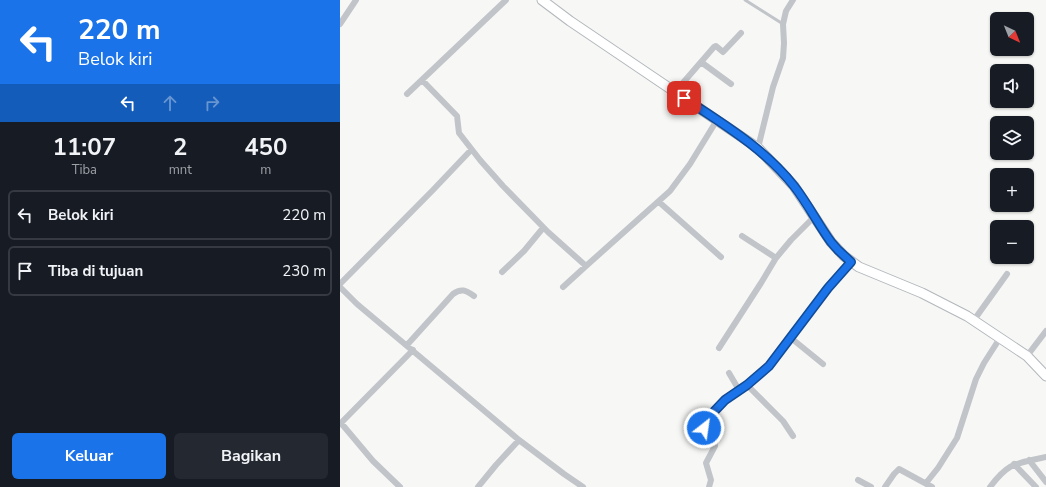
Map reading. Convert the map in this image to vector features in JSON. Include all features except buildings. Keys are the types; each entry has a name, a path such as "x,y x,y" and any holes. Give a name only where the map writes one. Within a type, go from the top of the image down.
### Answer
{"main road":[{"path":"542,0 570,21 758,148 794,186 834,246 851,262 865,270 922,293 974,320 1027,356 1046,376"}],"street":[{"path":"340,24 356,0"},
{"path":"407,94 506,0"},
{"path":"758,148 773,87 782,58 784,43 783,24 786,11 793,0"},
{"path":"675,92 714,47 716,46 723,52 741,33"},
{"path":"700,62 732,84"},
{"path":"422,80 457,116 459,133 471,150 543,228 586,266"},
{"path":"563,287 659,202 679,181 717,120"},
{"path":"471,150 340,286 357,304 519,440 583,487"},
{"path":"659,202 721,257"},
{"path":"719,348 776,258 791,240 814,217"},
{"path":"502,272 524,251 543,228"},
{"path":"742,236 776,258"},
{"path":"709,487 711,480 706,463 715,446 714,442 705,431 704,424 725,400 747,385 769,366 828,288 851,262"},
{"path":"974,320 1008,274"},
{"path":"407,345 458,290 463,289 474,296"},
{"path":"1027,356 1046,331"},
{"path":"791,338 823,364"},
{"path":"926,483 938,468 957,438 976,379 1000,338"},
{"path":"400,487 373,461 340,424 412,350"},
{"path":"729,373 739,390"},
{"path":"747,385 783,421 793,436"},
{"path":"478,487 519,440"},
{"path":"990,487 1004,471 1014,464 1046,457"},
{"path":"1029,460 1046,482"},
{"path":"1014,464 1036,487"},
{"path":"885,487 899,469 932,487"},
{"path":"858,480 871,487"}],"lane":[{"path":"745,0 783,24"}],"route":[{"path":"684,98 758,148 794,186 831,242 851,262 828,288 769,366 759,376 725,400 705,421 704,428"}]}
